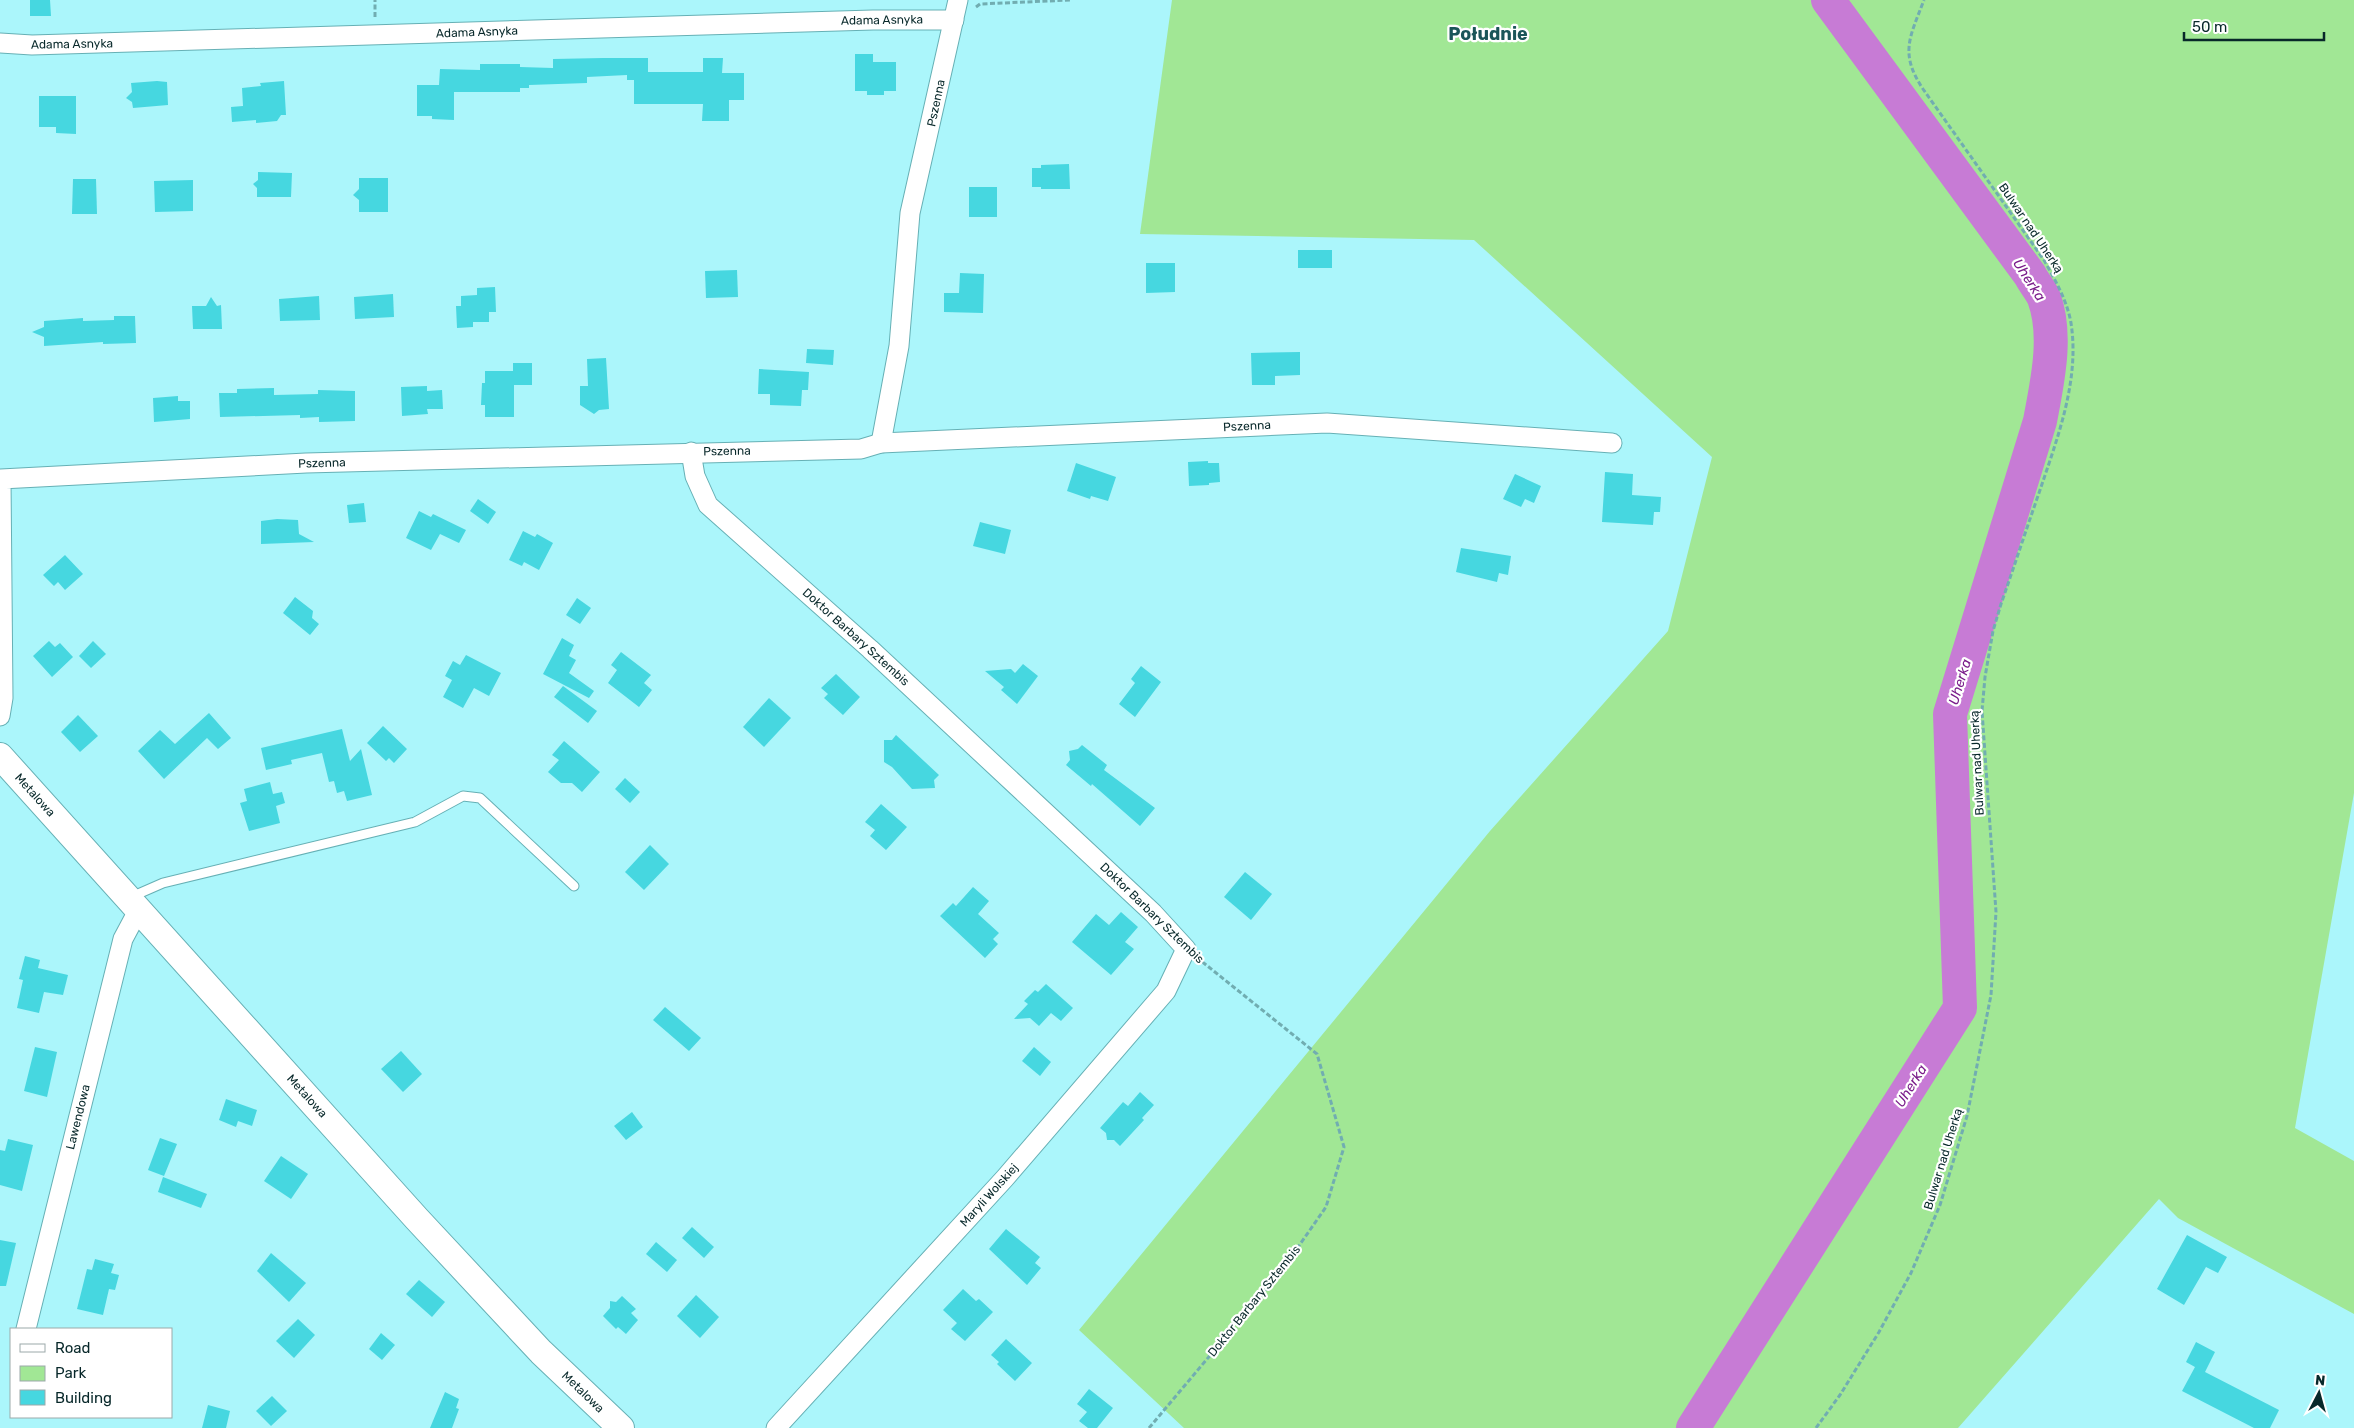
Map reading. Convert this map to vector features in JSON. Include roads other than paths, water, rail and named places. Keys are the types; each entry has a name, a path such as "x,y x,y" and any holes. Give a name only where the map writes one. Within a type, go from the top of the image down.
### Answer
{"street":[{"name":"Pszenna","path":"881,443 899,346 910,213 958,0"},
{"name":"Adama Asnyka","path":"0,43 32,45 873,20 954,20"},
{"name":"Pszenna","path":"1,479 306,463 861,449 881,443 1327,423 1612,443"},
{"name":"Doktor Barbary Sztembis","path":"691,452 695,476 708,504 870,650 1125,886 1186,949"},
{"path":"0,462 3,698 0,716"},
{"name":"Metalowa","path":"0,756 417,1219 541,1352 621,1428"},
{"name":"Lawendowa","path":"26,1328 123,939 134,904"},
{"name":"Maryli Wolskiej","path":"776,1428 1005,1178 1166,991 1186,949"}],"lane":[{"path":"134,904 163,883 415,822 464,796 480,798 574,886"}],"waterway":[{"name":"Uherka","path":"1693,1428 1960,1008 1950,714 2040,421 2050,360 2051,344 2048,313 2044,298 2030,275 1828,0"}],"district":[{"name":"Południe","path":"1488,34"}]}
